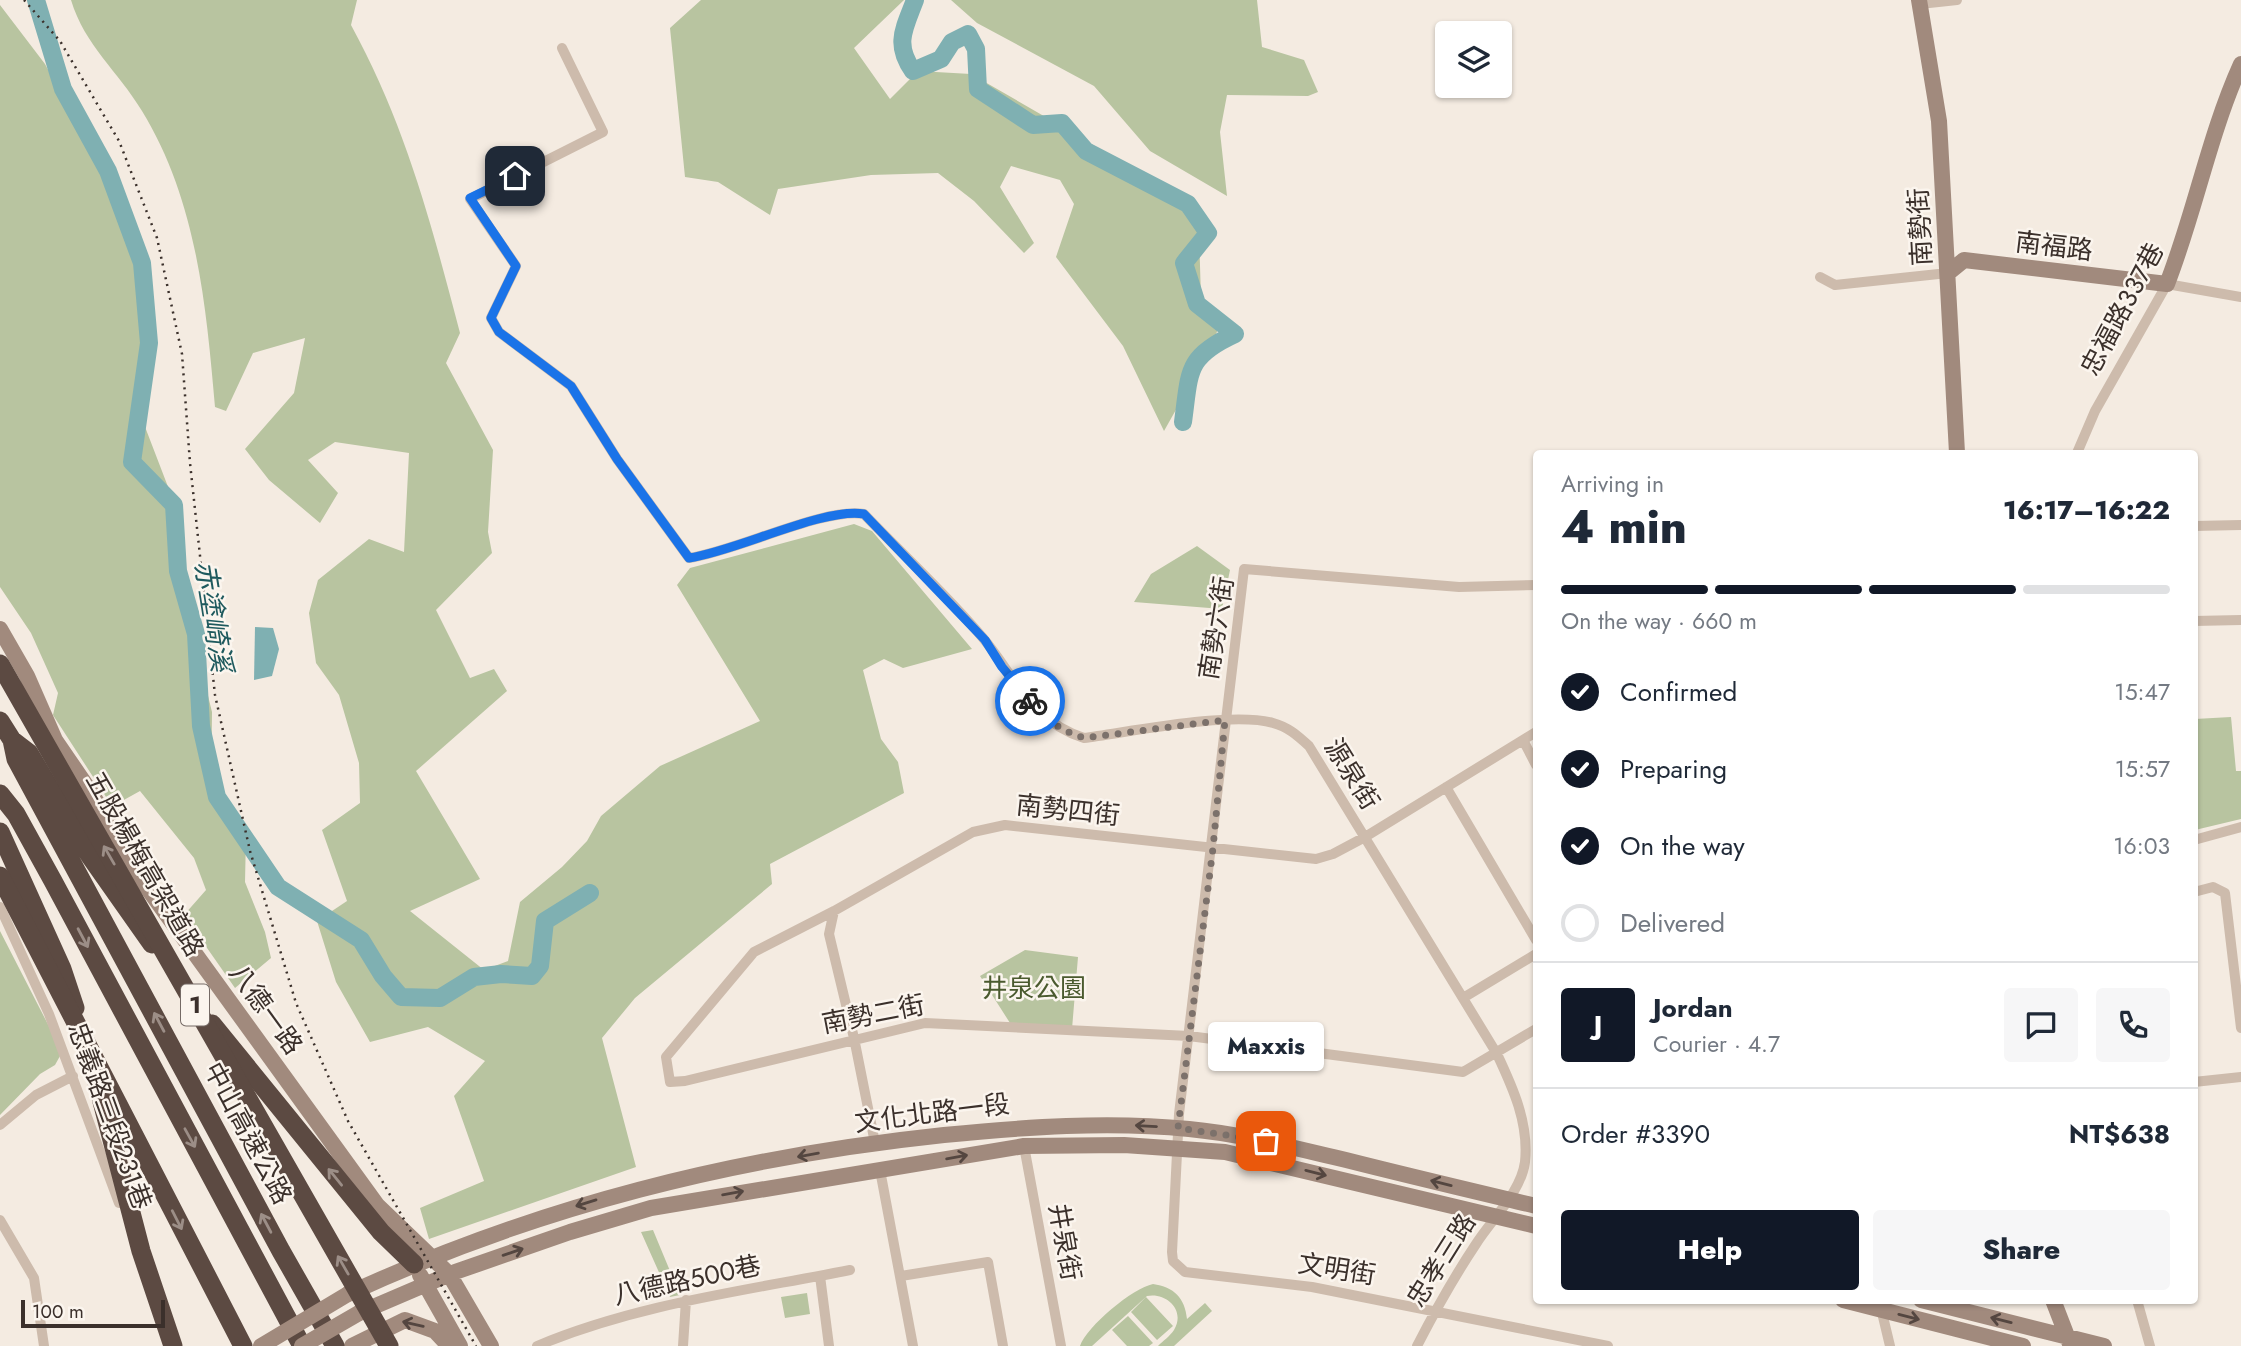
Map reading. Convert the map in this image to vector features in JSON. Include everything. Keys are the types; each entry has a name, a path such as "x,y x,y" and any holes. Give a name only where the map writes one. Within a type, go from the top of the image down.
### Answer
{"highway":[{"name":"五股楊梅高架道路","path":"0,664 381,1340"},
{"name":"中山高速公路","path":"0,721 12,740 16,759 335,1346"},
{"path":"12,740 29,753 90,856 178,982 373,1222 423,1261"},
{"name":"中山高速公路","path":"0,794 16,814 53,881 302,1346"},
{"path":"0,832 62,969 111,1130 141,1251 173,1346"},
{"path":"0,876 243,1346"}],"street":[{"path":"1919,2 1957,0"},
{"name":"南勢街","path":"1919,2 1939,121 1957,450"},
{"name":"源泉街","path":"562,48 603,132 470,198 516,266 491,318 499,332 571,386 617,459 689,558 755,541 839,513 864,514 985,640 1002,667 1045,719 1064,732 1084,738 1225,720 1270,722 1292,731 1309,746 1497,1054 1519,1103 1525,1144 1524,1164 1507,1199"},
{"name":"忠福路337巷","path":"2078,450 2095,411 2167,284 2184,241 2225,99 2241,64"},
{"name":"南福路","path":"1948,273 1964,260 2167,284 2241,297"},
{"path":"1820,277 1835,285 1948,273"},
{"path":"2198,526 2241,525"},
{"name":"南勢六街","path":"1177,1148 1244,569 1459,587 1533,585"},
{"path":"2198,621 2241,620"},
{"name":"八德一路","path":"0,629 27,676 48,727 146,886 377,1205 423,1261 449,1274 491,1346"},
{"name":"南勢四街","path":"670,1082 666,1057 754,952 834,911 973,832 1005,825 1316,859 1365,837 1533,734"},
{"path":"1522,740 1533,760"},
{"path":"1446,787 1533,935"},
{"path":"2198,839 2241,827"},
{"path":"2198,891 2213,887 2225,893 2241,1028"},
{"name":"忠義路三段231巷","path":"0,907 73,1076 131,1239 163,1346"},
{"path":"834,911 829,934 854,1038 913,1346"},
{"path":"1463,999 1533,956"},
{"name":"南勢二街","path":"670,1082 925,1023 1189,1036 1463,1072 1533,1031"},
{"path":"0,1125 36,1095 73,1076"},
{"path":"2198,1082 2241,1077"},
{"name":"文化北路一段","path":"261,1346 348,1294 423,1261 580,1204 647,1186 875,1143 1022,1127 1130,1125 1178,1128 1266,1141 1533,1205"},
{"name":"文化北路一段","path":"302,1346 359,1313 449,1274 570,1232 651,1208 1024,1146 1177,1148 1238,1155 1533,1225"},
{"name":"井泉街","path":"1024,1146 1061,1346"},
{"name":"文明街","path":"1177,1148 1172,1252 1178,1268 1185,1272 1312,1287 1436,1309 1608,1346"},
{"name":"忠孝三路","path":"1417,1346 1436,1309 1507,1199"},
{"path":"0,1220 34,1278 44,1346"},
{"path":"423,1261 425,1284 460,1346"},
{"path":"901,1276 988,1262 1003,1346"},
{"name":"八德路500巷","path":"537,1346 605,1321 686,1300 850,1270"},
{"path":"820,1276 829,1346"},
{"path":"683,1346 686,1300"},
{"path":"1935,1304 2069,1342 2104,1346"},
{"path":"2055,1304 2069,1342"},
{"path":"2138,1304 2150,1346"},
{"path":"1890,1346 1881,1305 2023,1346"},
{"path":"352,1346 381,1340 405,1321 435,1331 450,1346"}],"green space":[{"path":"71,0 357,0 351,25 402,138 427,214 460,333 446,363 493,450 488,532 492,553 436,610 470,678 494,669 507,691 416,771 480,879 410,911 484,970 508,961 520,902 562,867 587,841 601,816 660,766 760,721 677,585 690,568 854,524 872,531 972,649 903,668 884,659 863,670 881,739 898,762 904,793 770,864 772,884 635,998 602,1038 636,1167 429,1239 420,1208 484,1181 454,1096 485,1061 428,1027 370,1042 336,982 317,921 347,901 322,830 360,803 359,763 339,695 316,663 309,613 318,580 369,539 404,552 409,453 335,442 308,460 338,493 320,523 269,480 245,449 294,393 305,338 253,353 226,411 215,407 208,330 196,254 175,181 161,145 142,111 93,45"},
{"path":"701,0 904,0 854,48 890,99 918,71 971,74 1173,194 1199,233 1201,298 1221,322 1209,351 1164,431 1123,346 1056,257 1074,204 1060,180 1011,166 1000,187 1034,243 1024,253 974,201 938,173 871,175 778,189 770,215 718,182 685,177 670,28"},
{"path":"951,0 1257,0 1262,47 1304,60 1318,92 1308,96 1227,95 1220,132 1227,196 1150,151 1094,86 977,23"},
{"path":"0,5 45,64 107,181 148,295 142,419 170,492 191,627 212,712 211,794 246,836 245,882 265,932 271,958 235,988 184,915 206,890 194,858 140,791 122,801 121,820 53,715 58,693 31,633 0,587"},
{"path":"1197,546 1230,570 1222,609 1134,602 1151,574"},
{"path":"2231,717 2236,771 2241,771 2241,819 2198,829 2198,719"},
{"path":"0,931 56,1040 60,1056 55,1065 40,1074 0,1115"},
{"name":"井泉公園","path":"1025,950 1078,957 1072,1029 1010,1023 980,976"},
{"path":"653,1230 680,1295 670,1297 641,1232"},
{"path":"1153,1284 1167,1288 1181,1299 1187,1319 1205,1303 1212,1311 1174,1346 1158,1346 1174,1330 1178,1316 1176,1309 1167,1300 1154,1295 1147,1296 1092,1346 1080,1346 1092,1328 1112,1309 1134,1293"},
{"path":"807,1293 810,1314 785,1318 781,1297"},
{"path":"1146,1297 1173,1326 1157,1340 1131,1312"},
{"path":"1128,1316 1153,1343 1149,1346 1127,1346 1112,1330"}],"water":[{"path":"255,627 273,628 279,649 272,676 254,680"}],"waterway":[{"name":"赤塗崎溪","path":"36,0 63,89 108,171 142,263 149,343 132,462 174,505 178,571 196,634 201,726 217,797 278,887 361,940 383,976 401,997 440,998 474,977 501,974 532,976 540,966 545,921 590,893"},
{"path":"915,0 902,44 913,71 941,59 952,42 968,34 976,49 978,89 1033,125 1062,123 1086,151 1188,204 1208,233 1184,263 1197,304 1235,334 1207,350 1198,359 1189,378 1183,422"}],"railway":[{"path":"24,0 60,41 119,141 157,238 182,354 190,463 215,695 250,851 296,1003 348,1121 476,1346"}],"way so far":[{"path":"1030,701 1045,719 1064,732 1084,738 1225,720 1213,848 1178,1128 1266,1141"}],"place":[{"name":"Maxxis","path":"1266,1141"}],"route":[{"path":"515,176 470,198 516,266 491,318 499,332 571,386 617,459 689,558 755,541 839,513 864,514 985,640 1002,667 1030,701"}]}
